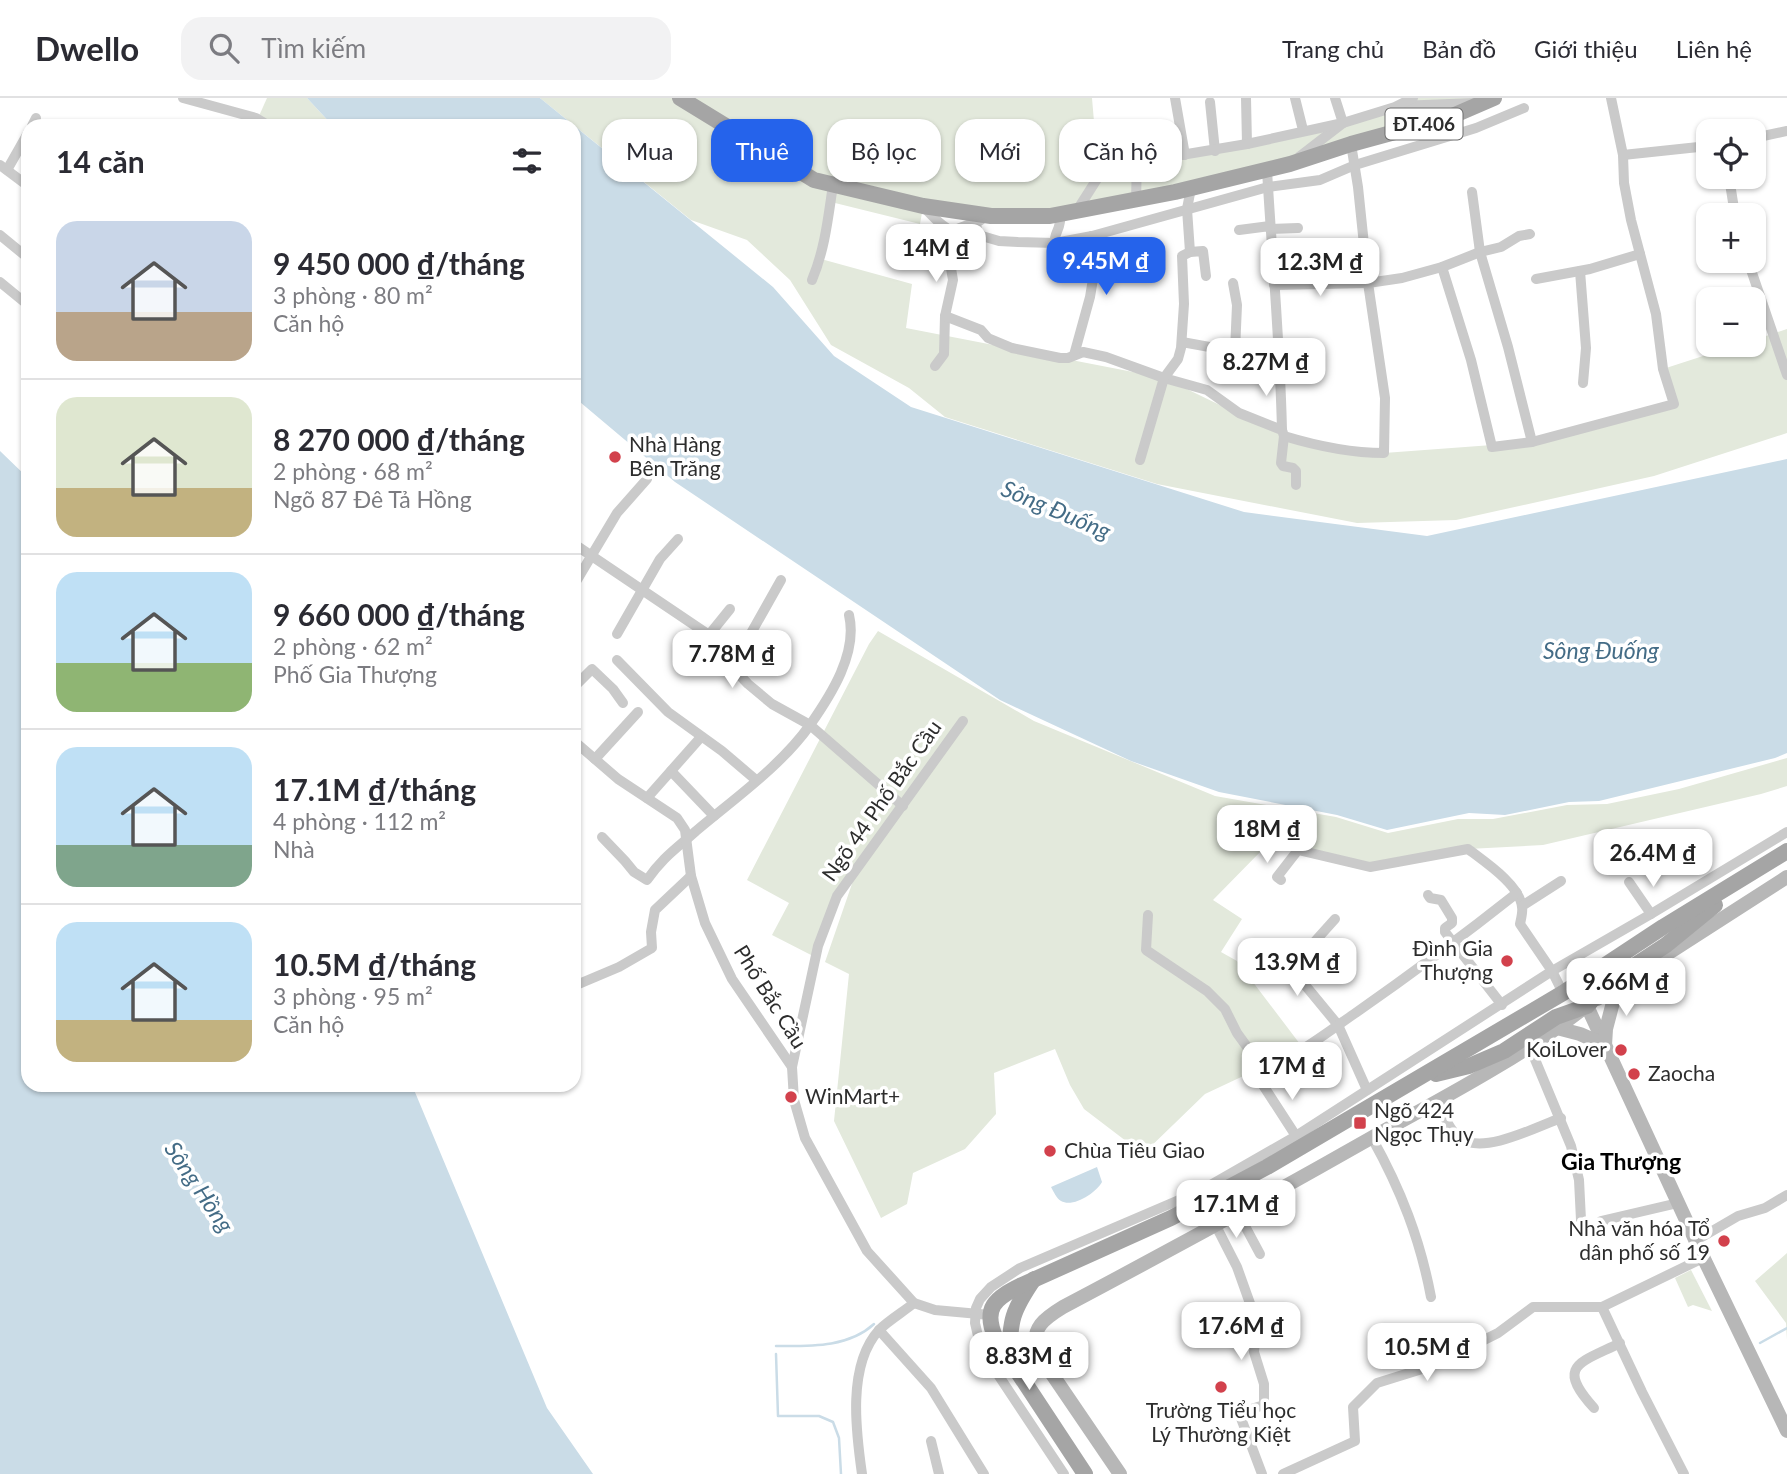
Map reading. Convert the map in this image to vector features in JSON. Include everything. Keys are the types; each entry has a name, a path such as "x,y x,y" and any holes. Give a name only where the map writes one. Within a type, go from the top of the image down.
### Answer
{"main road":[{"name":"ĐT.406","path":"680,98 814,180 984,219 1068,213 1191,188 1290,164 1450,117 1490,100"},
{"path":"1085,1474 982,1314 991,1308 998,1298 1219,1193 1563,993 1663,927 1787,851"},
{"path":"1423,1076 1459,1069 1504,1051 1556,1017 1587,1006 1605,985 1672,940 1750,875"},
{"path":"1009,1357 1014,1310 1034,1279"}],"street":[{"path":"183,98 258,119"},
{"path":"1175,98 1185,155"},
{"path":"1246,98 1247,144"},
{"path":"1296,98 1303,130"},
{"path":"1335,98 1343,122"},
{"path":"1182,155 1343,122 1395,107 1413,98"},
{"path":"1442,267 1471,360 1492,447 1532,442 1674,404 1663,369 1656,314 1624,183 1623,155 1611,98"},
{"path":"1395,107 1490,100"},
{"path":"1210,102 1215,150"},
{"path":"984,219 976,231 982,236 999,241 1055,243 1092,236 1268,187 1320,180 1355,165 1476,128 1524,108"},
{"path":"1290,164 1343,122"},
{"path":"1766,135 1787,131"},
{"path":"21,143 3,168 21,179"},
{"path":"945,316 981,330 988,338 1012,348 1060,358 1083,352 1207,390 1240,413 1319,446 1361,453 1384,453 1385,398 1352,144"},
{"path":"1623,155 1696,147"},
{"path":"1267,170 1281,363 1281,463 1296,471 1296,485"},
{"path":"1055,243 1054,238 1068,213 1093,182"},
{"path":"1136,182 1136,200"},
{"path":"812,280 821,260 832,185"},
{"path":"1190,252 1187,209 1191,188"},
{"path":"1472,192 1480,252 1532,442"},
{"path":"923,206 933,219 952,231"},
{"path":"952,231 984,219"},
{"path":"1239,230 1298,228"},
{"path":"935,366 944,354 945,316 953,280 948,251 952,231"},
{"path":"1274,285 1368,283 1402,278 1501,247 1519,236 1530,234"},
{"path":"0,235 21,252"},
{"path":"1074,355 1090,297 1095,267 1092,236"},
{"path":"1140,460 1164,378 1178,359 1182,342 1182,256 1203,251 1206,276"},
{"path":"1536,279 1580,271 1640,254"},
{"path":"1580,271 1586,348 1583,383"},
{"path":"1752,273 1787,376"},
{"path":"0,282 21,299"},
{"path":"1233,283 1237,305 1235,351"},
{"path":"1182,342 1235,351 1281,363"},
{"path":"581,574 617,513 647,479"},
{"path":"617,634 660,559 678,539"},
{"path":"581,549 709,635 732,667 772,704 810,725 903,806"},
{"path":"732,667 780,580"},
{"path":"709,635 730,609"},
{"path":"602,837 626,865 648,880 660,862 800,740 837,681 848,649 851,625 849,615"},
{"path":"617,660 668,712 756,780"},
{"path":"581,680 592,668 623,703"},
{"path":"595,759 638,712"},
{"name":"Ngõ 44 Phố Bắc Cầu","path":"792,1067 818,946 837,896 963,721"},
{"path":"647,798 701,737"},
{"path":"581,747 618,779 677,818 688,839"},
{"path":"671,771 714,816"},
{"path":"1064,1474 988,1357 976,1330 982,1314 983,1295 1007,1275 1200,1191 1296,1136 1552,971 1787,832"},
{"name":"Phố Bắc Cầu","path":"688,839 691,876 705,923 732,979 792,1067 794,1100 810,1149 867,1251 914,1303"},
{"path":"1281,880 1278,877 1298,850 1370,867 1468,849 1499,873 1517,893 1522,906 1520,924 1552,971 1563,993"},
{"path":"581,983 619,967 653,948 651,932 655,911 691,876"},
{"path":"1120,1474 1037,1352 1035,1344 1038,1327 1046,1318 1216,1226 1498,1067 1617,986 1787,877"},
{"path":"1522,906 1561,881"},
{"path":"1629,883 1651,914"},
{"path":"1296,1136 1261,1082 1259,1076 1263,1069 1281,1063 1338,1025 1454,944 1517,893"},
{"path":"1428,895 1441,900 1452,918 1452,923 1445,928 1445,933 1502,1005"},
{"path":"1148,915 1146,950 1207,991 1225,1009 1237,1033 1263,1069"},
{"path":"1335,919 1291,968 1338,1025 1367,1090"},
{"path":"1605,1045 1606,1029 1617,986"},
{"path":"1587,1006 1695,1241 1787,1431"},
{"path":"1557,1028 1605,1045"},
{"path":"1529,1045 1561,1118 1579,1180 1581,1220"},
{"path":"1437,1102 1451,1129 1460,1138 1480,1144 1561,1118"},
{"path":"1372,1138 1405,1202 1431,1297"},
{"path":"1695,1241 1738,1216 1765,1208 1787,1195"},
{"path":"1601,1221 1678,1203"},
{"path":"1238,1213 1260,1254"},
{"path":"1216,1226 1237,1267 1257,1326 1254,1352 1264,1384 1264,1405 1239,1413 1262,1474"},
{"path":"1283,1474 1355,1441 1353,1407 1377,1383 1422,1369 1472,1346 1498,1333 1533,1307 1602,1307 1703,1258"},
{"path":"862,1474 855,1413 867,1351 879,1330 914,1303 935,1310 982,1314"},
{"path":"1602,1307 1684,1474"},
{"path":"879,1330 931,1388 984,1474"},
{"path":"1594,1408 1577,1389 1575,1371 1581,1363 1620,1343"},
{"path":"931,1441 939,1474"}],"shaded area":[{"path":"267,98 307,98 326,119 265,119 259,116"},
{"path":"540,98 1092,98 1094,119 1059,119 1059,182 1182,182 1182,153 1343,123 1413,98 1494,98 1450,117 1076,212 923,207 920,224 831,202 821,259 912,284 906,328 1164,378 1284,436 1384,453 1532,442 1673,404 1663,369 1700,357 1766,357 1766,336 1787,329 1787,433 1654,476 1456,520 1357,523 1157,484 945,417 909,388 831,345 790,280 747,240 691,220 644,182 697,182 697,119 602,119 602,148 581,131 581,119 566,119"},
{"path":"878,631 1034,721 1215,796 1336,817 1388,833 1458,819 1493,819 1567,805 1607,804 1679,789 1787,758 1787,786 1543,845 1468,849 1370,867 1298,850 1265,847 1213,900 1242,919 1221,952 1237,961 1303,1048 1205,1094 1143,1154 1084,1109 1070,1085 1055,1049 994,1073 996,1114 965,1149 913,1173 907,1204 881,1218 834,1121 849,974 825,962 854,878 847,876 813,956 772,935 789,903 747,880"},
{"path":"1787,1253 1787,1340 1786,1323 1755,1281"},
{"path":"1691,1270 1712,1311 1693,1305 1688,1307 1675,1278"}],"water":[{"name":"Sông Đuống","path":"307,98 540,98 566,119 326,119"},
{"name":"Sông Đuống","path":"581,131 602,148 602,182 644,182 773,287 834,356 911,407 1244,512 1427,536 1787,459 1787,753 1775,758 1599,801 1569,802 1505,815 1469,813 1387,830 1337,815 1219,792 1131,761 1000,700 675,482 581,403"},
{"name":"Sông Hồng","path":"0,451 21,471 21,1092 415,1092 547,1408 593,1474 0,1474"},
{"path":"1097,1167 1102,1182 1090,1195 1072,1203 1066,1203 1056,1197 1051,1187"}],"waterway":[{"path":"776,1346 840,1342 864,1332 874,1324"},
{"path":"1760,1343 1787,1328"},
{"path":"776,1354 778,1416 819,1416 833,1422 839,1438 841,1474"}],"place":[{"name":"Nhà Hàng Bên Trăng","path":"615,457"},
{"name":"Đình Gia Thượng","path":"1507,961"},
{"name":"KoiLover","path":"1621,1050"},
{"name":"Zaocha","path":"1634,1074"},
{"name":"WinMart+","path":"791,1097"},
{"name":"Ngõ 424 Ngọc Thụy","path":"1360,1123"},
{"name":"Chùa Tiêu Giao","path":"1050,1151"},
{"name":"Nhà văn hóa Tổ dân phố số 19","path":"1724,1241"},
{"name":"Trường Tiểu học Lý Thường Kiệt","path":"1221,1387"}],"district":[{"name":"Gia Thượng","path":"1621,1162"}]}
